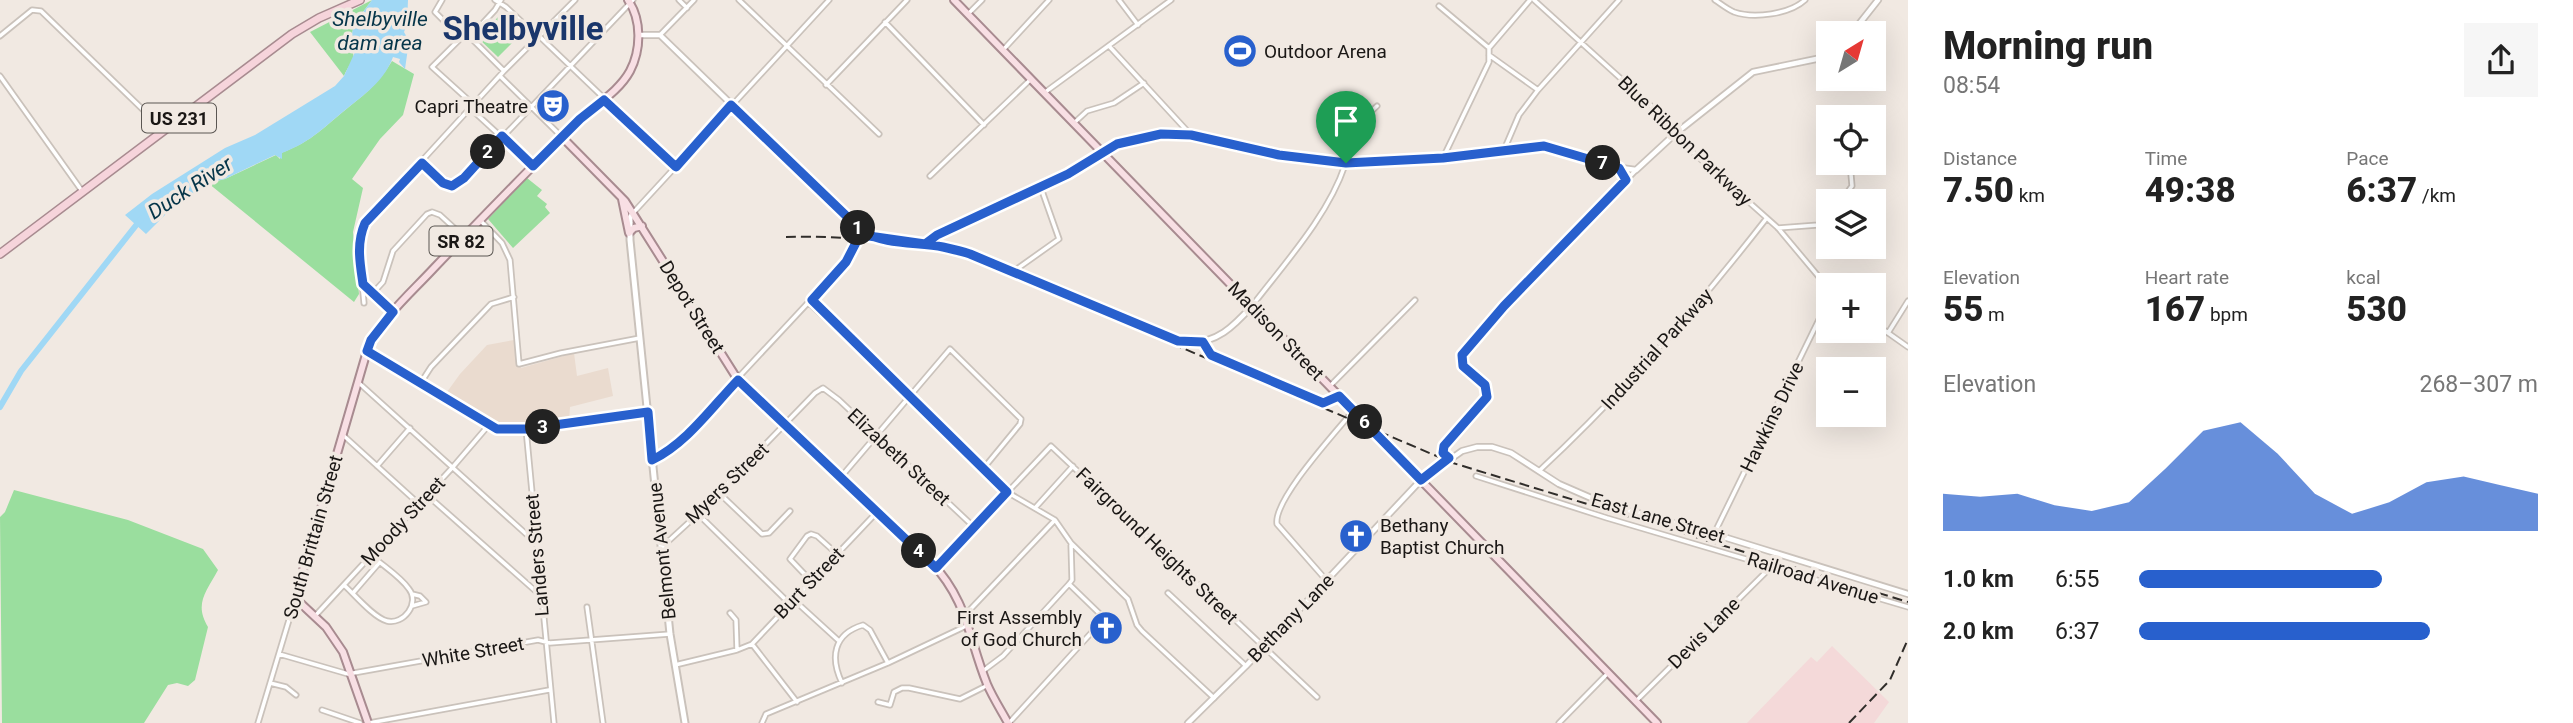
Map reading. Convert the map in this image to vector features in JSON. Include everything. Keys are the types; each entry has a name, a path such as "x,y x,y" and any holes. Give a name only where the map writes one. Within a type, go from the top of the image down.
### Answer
{"highway":[{"name":"US 231","path":"0,254 308,23 358,1"}],"main road":[{"name":"Madison Street","path":"954,0 1657,723"},
{"path":"562,137 621,84 629,72 639,35 631,1"},
{"name":"SR 82","path":"367,351 371,340 393,312 562,137"},
{"name":"Depot Street","path":"562,137 621,197 633,213 738,380 878,511 936,568 953,589 969,625 988,685 1008,723"},
{"path":"621,197 629,233"},
{"name":"Belmont Avenue","path":"633,213 629,233 652,460 670,634 685,723"},
{"path":"629,233 642,226"},
{"path":"0,244 10,246"},
{"name":"South Brittain Street","path":"295,598 367,351"},
{"path":"295,598 316,616 338,644 352,673 368,723"}],"street":[{"path":"442,0 435,12 461,38"},
{"path":"364,303 359,251 360,236 365,223 504,71 575,0"},
{"path":"679,0 687,8"},
{"path":"660,35 694,0"},
{"path":"739,0 878,134"},
{"path":"633,213 829,0"},
{"path":"827,85 907,0"},
{"path":"968,14 982,0"},
{"path":"1003,50 1049,0"},
{"path":"1119,0 1138,24"},
{"path":"1044,93 1171,0"},
{"path":"1443,158 1489,62 1489,48 1532,0"},
{"name":"Blue Ribbon Parkway","path":"1532,0 1671,124 1679,140 1778,228 1816,273"},
{"path":"1504,150 1519,115 1538,90 1619,0"},
{"path":"1714,0 1745,15 1790,10 1805,0"},
{"path":"1861,21 1878,0"},
{"path":"533,166 432,67 461,38 470,37 499,1 676,167"},
{"path":"422,163 443,183 452,186 464,178 631,1"},
{"path":"1439,6 1489,48"},
{"path":"0,36 32,10 41,11 164,130"},
{"path":"885,22 984,125"},
{"path":"639,35 660,35 862,231 878,237 970,254 1178,341 1213,340 1227,331 1252,306 1294,252 1331,196 1346,163 1349,132 1377,106"},
{"path":"470,37 504,71"},
{"path":"1109,46 1191,135"},
{"path":"1489,55 1538,90"},
{"path":"1449,458 1443,453 1444,446 1484,402 1488,393 1485,385 1463,366 1462,355 1520,289 1636,170 1676,133 1752,72 1816,59"},
{"path":"0,76 2,83 82,191"},
{"path":"501,77 562,137"},
{"path":"930,176 1031,79"},
{"path":"1074,123 1087,111 1114,103 1144,82"},
{"path":"925,244 937,235 1041,188 1117,144 1173,133 1279,155 1346,163 1443,158 1551,146 1619,168 1636,170"},
{"path":"1619,168 1626,180"},
{"path":"1014,271 1059,239 1041,188"},
{"path":"373,293 383,282 393,251 427,214 432,212 440,215 464,237"},
{"name":"Industrial Parkway","path":"1539,471 1613,400 1715,284 1766,219"},
{"path":"480,220 506,249 510,260 519,364 640,338"},
{"path":"1778,228 1816,225"},
{"path":"652,460 679,441 810,302 846,262 862,231"},
{"path":"363,284 393,312"},
{"path":"420,384 431,367 491,304 514,297"},
{"path":"1330,386 1415,300"},
{"path":"1908,301 1888,333 1908,347"},
{"path":"810,302 1007,492 1055,520 1071,543 1128,599 1137,625 1142,631 1214,698"},
{"name":"Hawkins Drive","path":"1714,534 1816,326"},
{"path":"1203,342 1211,355 1323,403 1339,396"},
{"path":"841,477 950,349 1021,419 1020,424 983,469"},
{"path":"367,351 488,425 503,430 648,412"},
{"path":"358,382 536,544"},
{"name":"Myers Street","path":"661,548 822,388"},
{"name":"Elizabeth Street","path":"822,388 839,400 974,527"},
{"path":"1326,581 1277,524 1276,516 1280,505 1304,472 1354,410"},
{"name":"Moody Street","path":"316,616 488,425"},
{"path":"377,466 410,428"},
{"name":"Landers Street","path":"526,429 554,723"},
{"path":"342,434 419,504"},
{"name":"Fairground Heights Street","path":"1007,492 1051,446 1317,697"},
{"name":"East Lane Street","path":"1421,480 1449,458 1477,447 1492,447 1511,453 1580,495 1605,504 1714,534 1908,594"},
{"path":"1035,508 1073,466"},
{"name":"Railroad Avenue","path":"1476,476 1607,518 1908,607"},
{"name":"Bethany Lane","path":"1188,723 1246,666 1421,480"},
{"path":"719,492 762,534 769,533 790,511"},
{"path":"936,568 1007,492"},
{"path":"427,495 542,596"},
{"name":"Burt Street","path":"675,665 752,644 878,511"},
{"path":"698,514 792,602 839,641"},
{"path":"965,615 1055,520"},
{"path":"811,582 790,559 807,536 817,536 837,554"},
{"path":"983,671 1003,656 1072,580 1071,543"},
{"path":"371,555 408,587 412,594 412,606"},
{"path":"353,593 379,562"},
{"name":"Devis Lane","path":"1636,701 1771,566 1769,565"},
{"path":"1008,723 1102,621 1101,615 1069,584"},
{"path":"344,585 380,618 389,621 402,618 412,606 426,602 420,596 412,594"},
{"path":"1168,593 1246,666"},
{"name":"South Brittain Street","path":"258,723 295,598"},
{"path":"587,607 603,723"},
{"path":"730,613 736,620 737,650"},
{"path":"842,683 834,663 839,641 863,625 870,630 888,663"},
{"path":"762,723 766,713 842,683 969,625"},
{"name":"White Street","path":"279,654 340,673 352,673 538,640 545,642 670,634"},
{"path":"752,644 797,702"},
{"path":"1559,723 1608,673"},
{"path":"270,682 286,687 296,695"},
{"path":"878,702 890,705 894,692 902,688 956,699 988,685"},
{"path":"368,723 550,690"},
{"path":"322,710 360,723"}],"shaded area":[{"path":"514,340 521,368 574,353 577,376 608,368 613,396 570,407 569,422 524,426 497,424 447,392 487,345"},
{"path":"1832,646 1889,702 1874,723 1747,723 1811,657 1817,662"}],"green space":[{"path":"372,0 354,24 350,44 353,58 344,76 310,32"},
{"path":"498,17 519,36 498,57 478,38"},
{"path":"392,61 414,74 403,115 380,139 352,179 363,188 353,232 359,294 354,302 208,183 225,179 276,155 280,159 281,153 310,138 362,96"},
{"path":"527,178 542,190 537,196 547,204 545,207 550,213 513,248 488,219"},
{"path":"14,490 128,520 203,549 218,570 203,598 202,611 208,627 195,680 188,686 177,683 168,685 144,723 2,723 0,517 5,512"}],"water":[{"name":"Shelbyville dam area","path":"372,0 408,0 404,32 409,41 405,69 399,62 400,59 393,57 381,78 369,90 311,138 282,153 282,159 275,155 225,179 208,183 170,210 146,234 125,215 152,194 225,148 255,135 335,86 344,76 355,52 350,44 354,24"}],"waterway":[{"name":"Duck River","path":"0,407 21,371 141,219"}],"railway":[{"path":"786,237 834,237 909,245 980,262 1453,463 1908,602"},
{"path":"1849,723 1890,680 1908,639"}],"place":[{"name":"Outdoor Arena","path":"1240,51"},
{"name":"Capri Theatre","path":"553,106"},
{"name":"Bethany Baptist Church","path":"1356,536"},
{"name":"First Assembly of God Church","path":"1106,628"}],"district":[{"name":"Shelbyville","path":"523,28"}],"route":[{"path":"1346,163 1279,155 1173,133 1129,141 1117,144 1068,174 937,235 925,244 869,236 862,231 731,105 676,167 604,100 580,119 533,166 502,136 464,178 452,186 443,183 422,163 365,223 360,236 359,251 363,284 393,312 371,340 367,351 497,429 509,431 648,412 652,460 679,441 738,380 936,568 1007,492 812,300 846,262 862,231 869,236 906,242 946,247 970,254 1178,341 1203,342 1211,355 1323,403 1339,396 1421,480 1449,458 1443,453 1444,446 1487,397 1485,385 1463,366 1462,355 1527,281 1626,180 1619,168 1551,146 1443,158 1346,163"}]}
